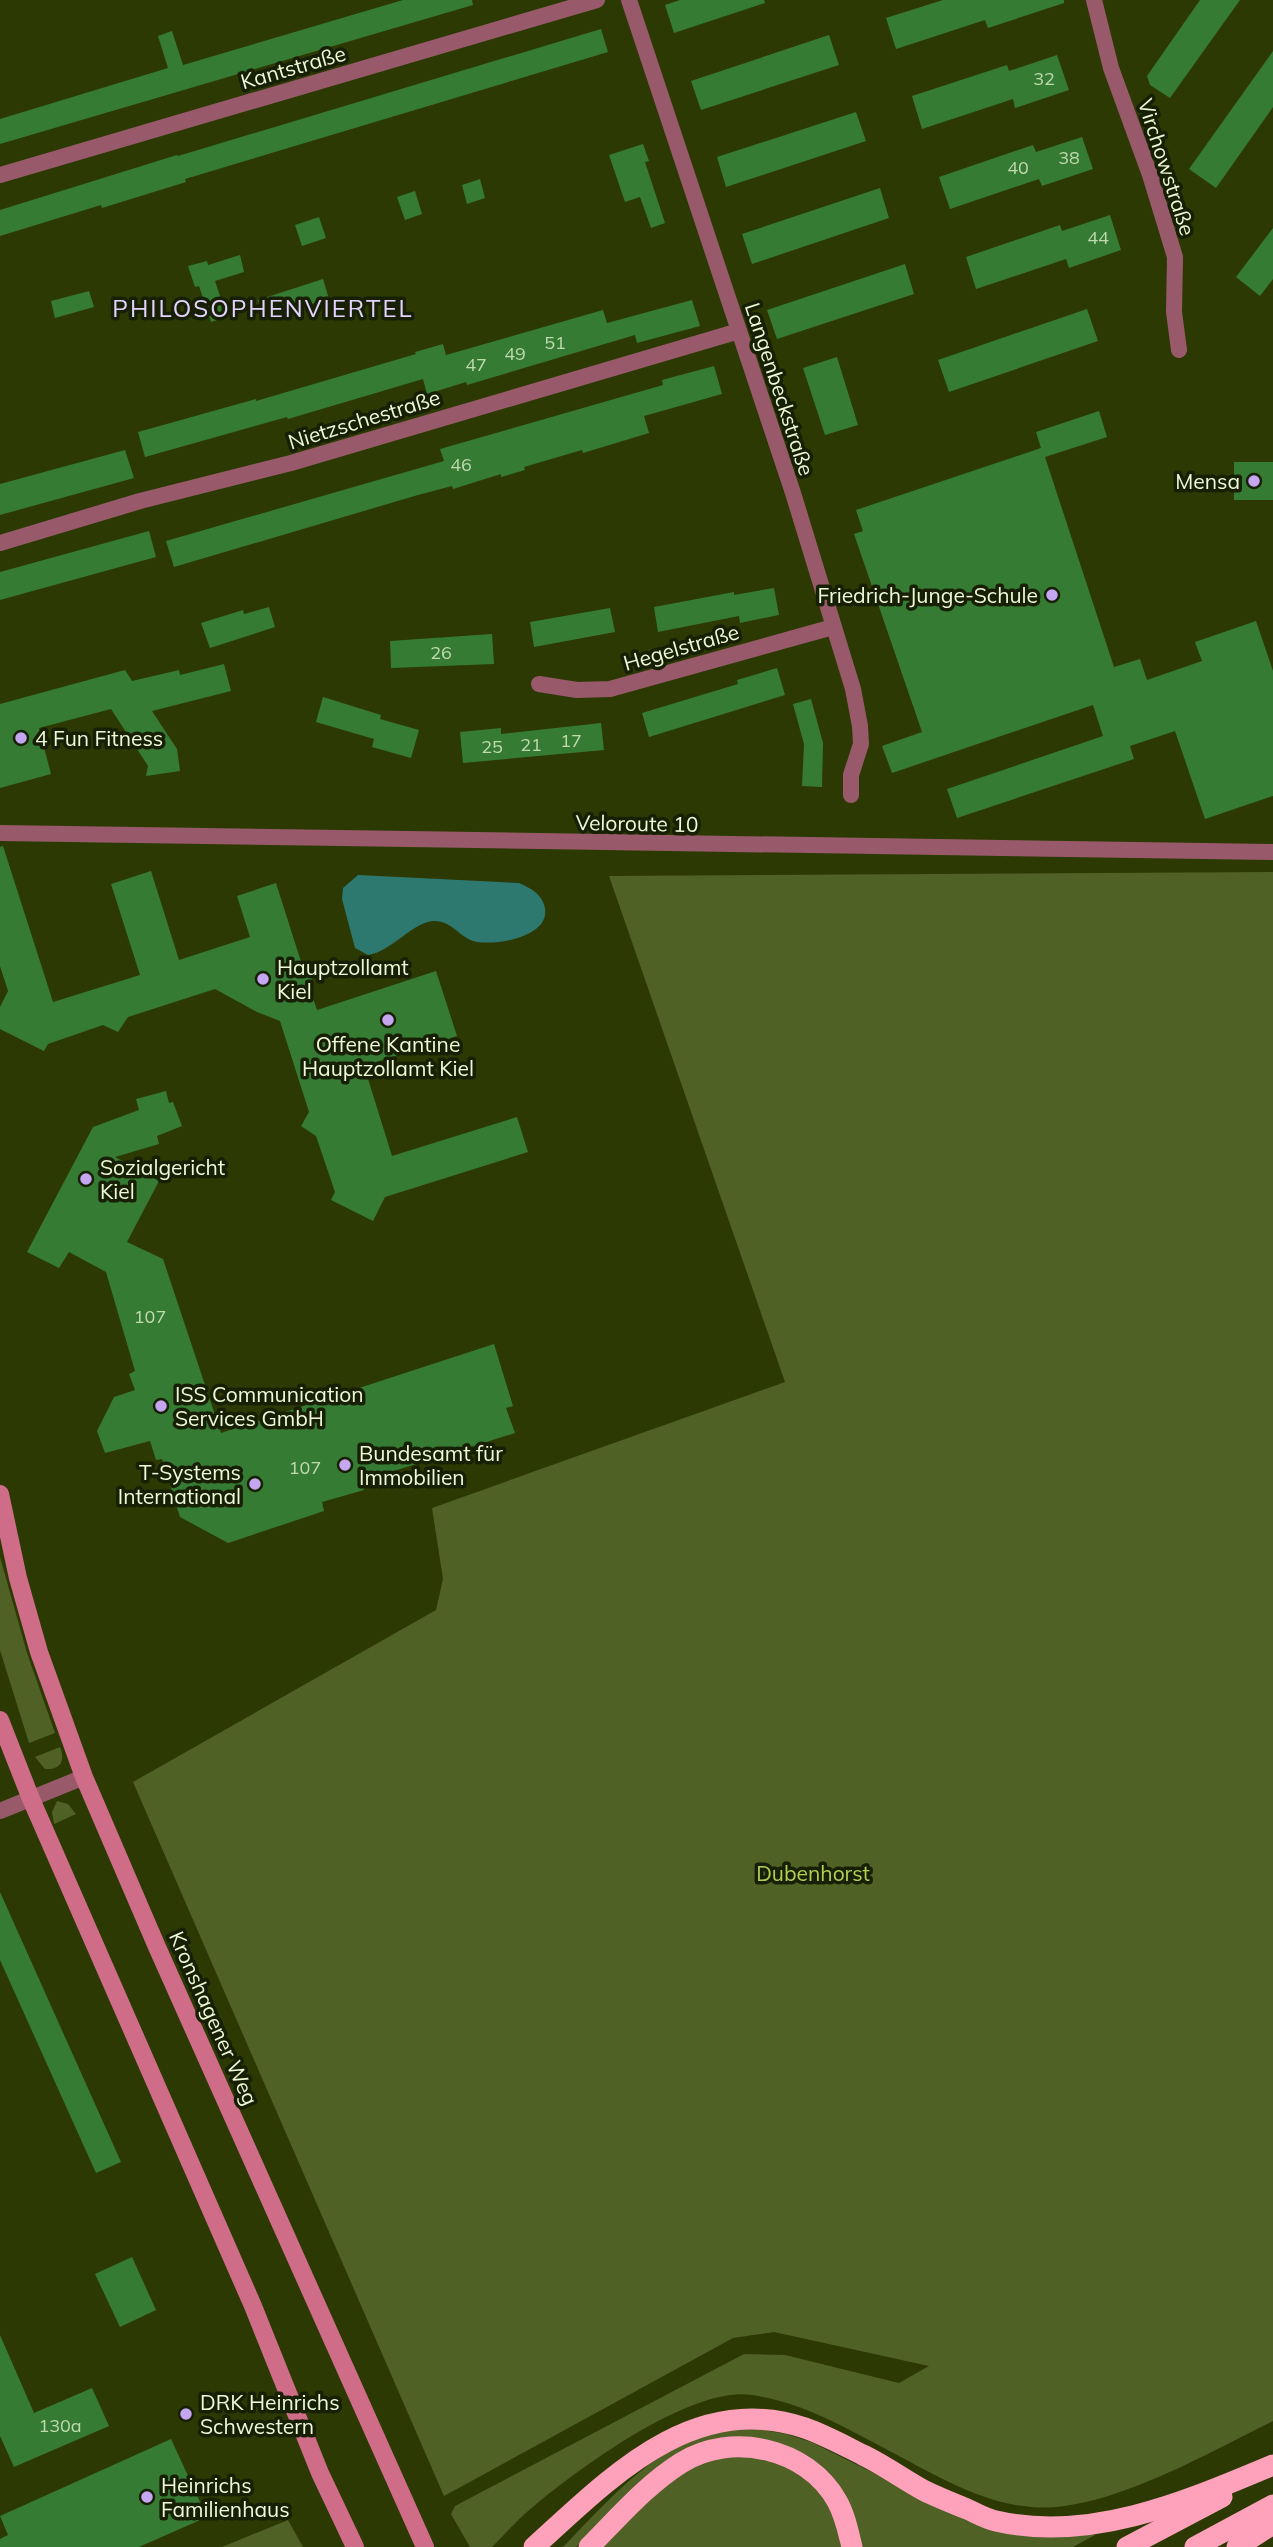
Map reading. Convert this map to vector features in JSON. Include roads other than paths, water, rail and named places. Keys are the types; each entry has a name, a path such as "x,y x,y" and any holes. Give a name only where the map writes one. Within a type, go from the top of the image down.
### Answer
{"highway":[{"path":"534,2547 604,2484 647,2452 702,2426 729,2420 755,2419 806,2428 864,2455 926,2491 983,2516 995,2521 1036,2526 1080,2526 1132,2516 1273,2467"},
{"path":"589,2547 660,2477 683,2461 730,2447 773,2451 808,2468 822,2480 836,2500 846,2522 852,2547"},
{"path":"1127,2547 1273,2467"},
{"path":"1195,2547 1273,2505"},
{"path":"1237,2547 1273,2524"}],"main road":[{"name":"Kronshagener Weg","path":"0,1494 18,1578 38,1652 84,1777 425,2547"},
{"path":"0,1720 30,1799 253,2306 320,2473 355,2547"}],"street":[{"name":"Kantstraße","path":"0,175 597,0"},
{"name":"Langenbeckstraße","path":"629,0 793,493 853,689 861,744 851,775 851,795"},
{"name":"Virchowstraße","path":"1094,0 1111,68 1150,175 1175,257 1174,312 1179,350"},
{"name":"Nietzschestraße","path":"0,543 141,501 291,463 739,331"},
{"name":"Hegelstraße","path":"539,684 577,690 610,689 833,626"},
{"name":"Veloroute 10","path":"0,833 1273,852"},
{"path":"0,1811 84,1777"}],"water":[{"path":"358,875 519,883 539,895 545,914 533,931 495,942 473,941 446,923 427,922 386,948 368,955 355,948 342,899 343,888"}],"place":[{"name":"Mensa","path":"1254,481"},
{"name":"Friedrich-Junge-Schule","path":"1052,595"},
{"name":"4 Fun Fitness","path":"21,738"},
{"name":"Hauptzollamt Kiel","path":"263,979"},
{"name":"Offene Kantine Hauptzollamt Kiel","path":"388,1020"},
{"name":"Sozialgericht Kiel","path":"86,1179"},
{"name":"ISS Communication Services GmbH","path":"161,1406"},
{"name":"Bundesamt für Immobilien","path":"345,1465"},
{"name":"T-Systems International","path":"255,1484"},
{"name":"DRK Heinrichs Schwestern","path":"186,2414"},
{"name":"Heinrichs Familienhaus","path":"147,2497"}],"district":[{"name":"PHILOSOPHENVIERTEL","path":"263,308"}],"park label":[{"name":"Dubenhorst","path":"813,1873"}]}
